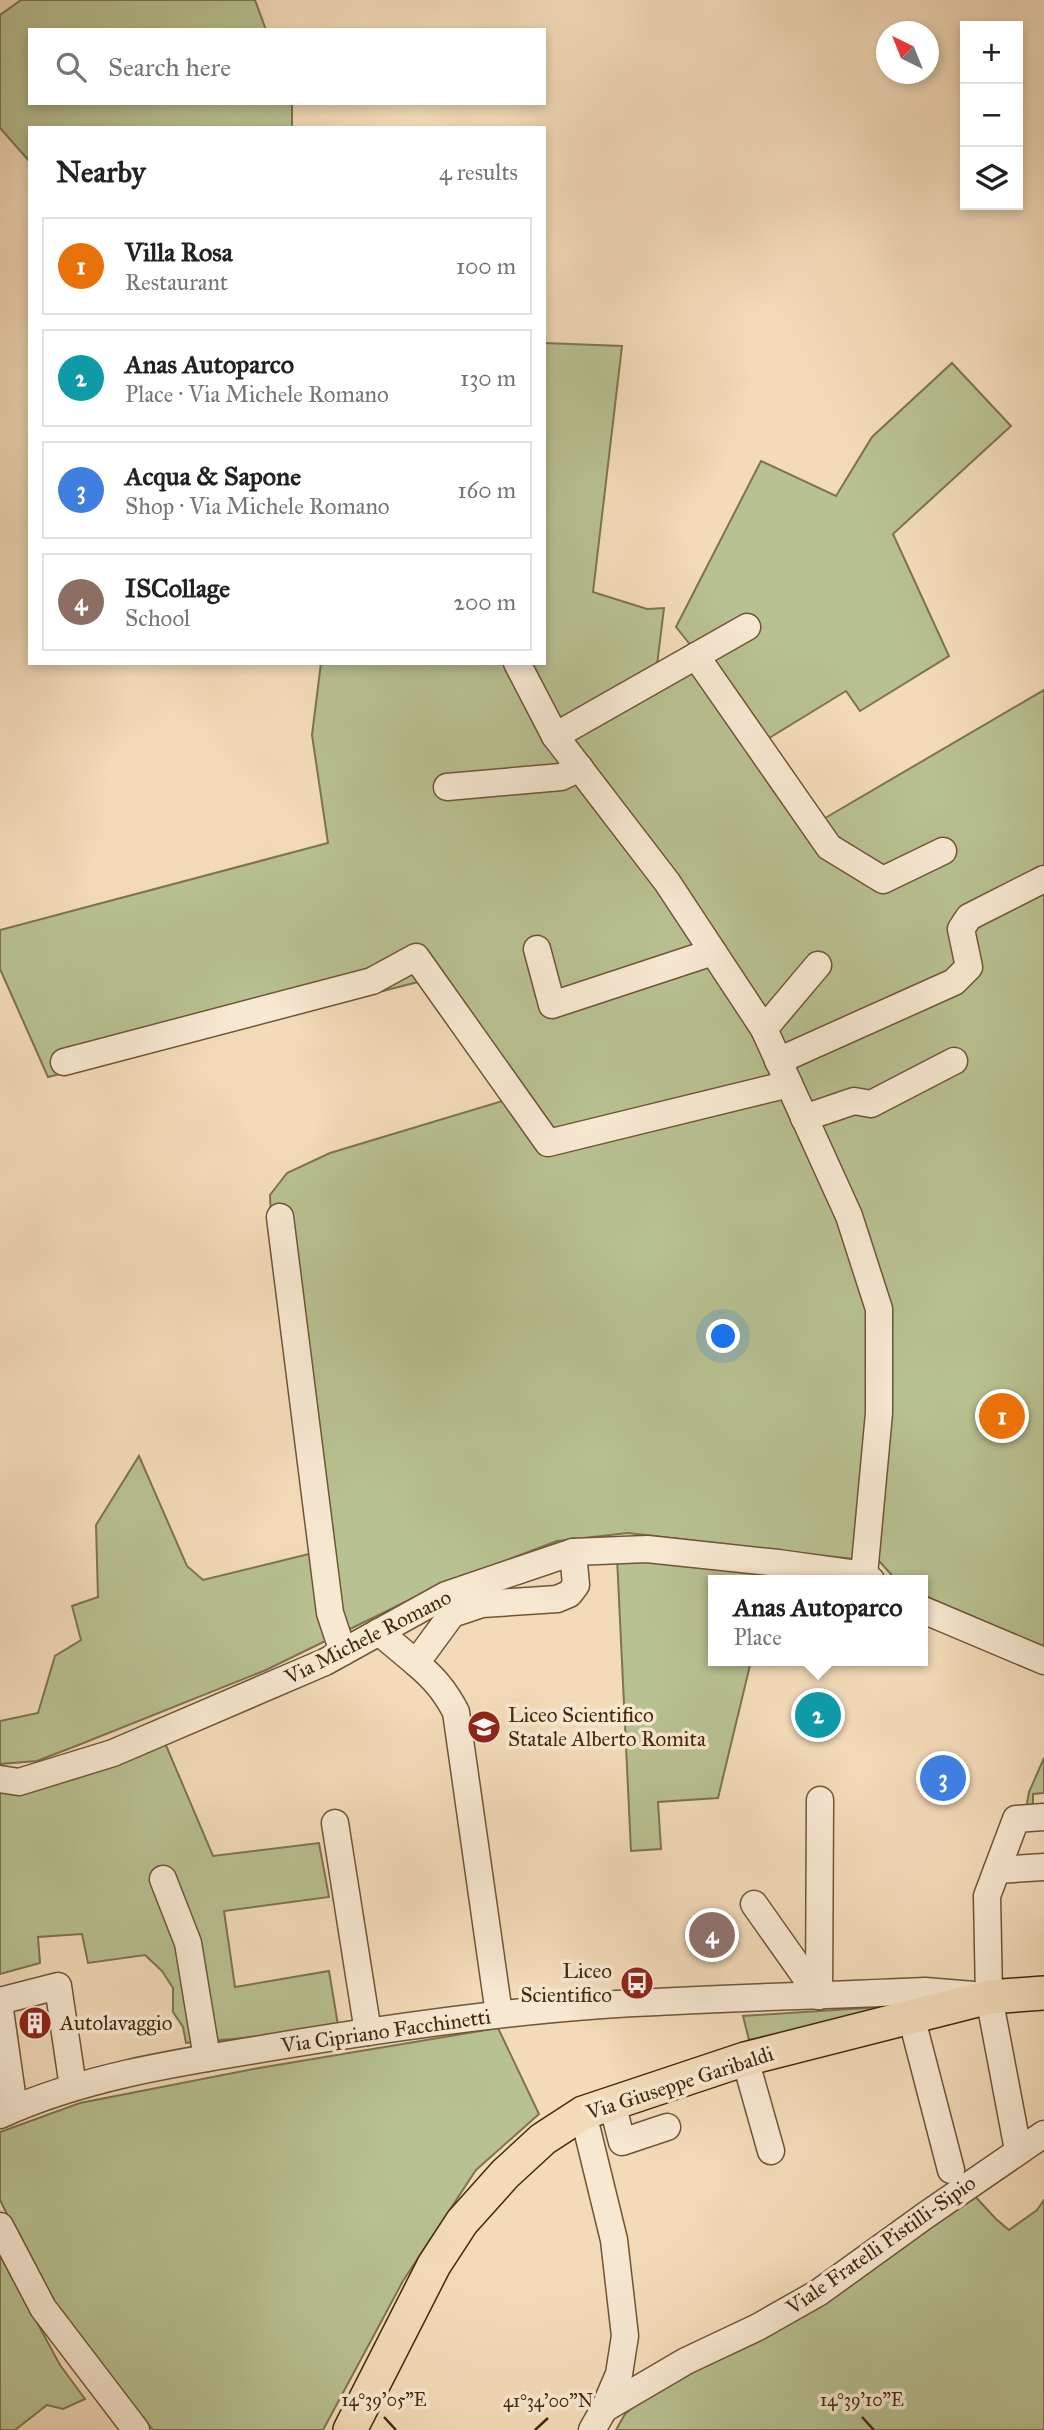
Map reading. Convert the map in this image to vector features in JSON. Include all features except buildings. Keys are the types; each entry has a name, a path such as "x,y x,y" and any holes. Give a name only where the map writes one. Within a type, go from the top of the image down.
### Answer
{"main road":[{"name":"Via Giuseppe Garibaldi","path":"349,2430 434,2265 462,2222 505,2174 542,2140 597,2108 745,2059 989,1997 1044,1993"}],"street":[{"path":"555,736 747,627"},
{"path":"696,656 830,847 883,880 943,851"},
{"path":"518,665 555,736 667,882 764,1029 849,1216 879,1308 879,1413 868,1575"},
{"path":"447,788 561,776 580,768"},
{"path":"64,1062 372,981 416,957 548,1143 783,1072 954,982 969,967 961,929 970,917 1044,879"},
{"path":"537,949 552,1005 713,952"},
{"path":"764,1029 818,965"},
{"path":"804,1118 854,1101 871,1104 954,1061"},
{"path":"280,1216 330,1613 343,1652"},
{"name":"Via Michele Romano","path":"0,1779 19,1782 113,1753 324,1662 446,1595 573,1552 647,1549 778,1563 850,1575"},
{"path":"416,1663 452,1614 482,1604 557,1599 569,1594 576,1585 573,1552"},
{"path":"928,1612 1044,1661"},
{"path":"379,1632 435,1679 446,1691 456,1712 499,2014"},
{"path":"819,1996 820,1800"},
{"path":"1018,2150 989,1997 987,1896 1016,1819 1044,1817"},
{"path":"335,1823 368,2032"},
{"path":"996,1870 1044,1867"},
{"path":"163,1879 188,1943 206,2058"},
{"path":"754,1904 819,1996"},
{"path":"0,2001 58,1986 73,2087"},
{"name":"Via Cipriano Facchinetti","path":"7,2111 73,2087 206,2058 499,2014 603,2005 925,1991 989,1997"},
{"path":"0,2010 7,2111"},
{"path":"911,2017 951,2171"},
{"path":"745,2059 771,2151"},
{"path":"597,2108 622,2142 667,2127"},
{"path":"597,2108 625,2336 619,2374 598,2420"},
{"name":"Viale Fratelli Pistilli-Sipio","path":"598,2420 686,2361 758,2328 818,2293 1044,2134"},
{"path":"0,2226 43,2308 136,2430"}],"green space":[{"path":"21,0 255,0 265,28 28,28 28,105 292,105 292,126 28,126 28,160 0,128 0,15"},
{"path":"546,343 622,346 593,592 647,609 664,608 657,665 692,647 676,627 761,461 836,496 872,437 952,363 1011,426 893,534 949,656 860,711 846,691 766,740 820,821 1044,690 1044,1647 928,1597 928,1575 892,1575 880,1562 628,1533 557,1541 438,1586 266,1670 37,1761 0,1764 0,1721 38,1713 55,1656 81,1640 72,1606 98,1597 96,1525 139,1456 187,1566 203,1580 313,1553 270,1195 287,1173 330,1153 506,1100 426,980 48,1077 0,969 0,930 328,843 312,735 321,665 546,665"},
{"path":"617,1557 792,1574 708,1575 708,1666 750,1666 718,1798 658,1802 661,1849 631,1851"},
{"path":"165,1743 213,1856 319,1843 329,1897 224,1911 235,1987 329,1971 338,2025 267,2036 186,2043 183,2027 173,2012 173,1988 162,1971 145,1955 88,1963 82,1934 38,1937 40,1963 0,1974 0,1793"},
{"path":"1044,1758 1044,1793 1033,1794 1033,1809 1026,1809 1029,1792"},
{"path":"880,2007 883,2012 749,2040 743,2016"},
{"path":"498,2028 539,2114 476,2170 403,2281 323,2430 153,2430 86,2350 43,2287 0,2200 0,2132 80,2103 259,2068"},
{"path":"972,2193 1009,2230 1037,2210 1044,2200 1044,2430 616,2430 625,2414 652,2391"},
{"path":"0,2254 60,2365 85,2399 63,2409 47,2405 15,2430 0,2430"}],"place":[{"name":"Villa Rosa","path":"1002,1416"},
{"name":"Anas Autoparco","path":"818,1715"},
{"name":"Liceo Scientifico Statale Alberto Romita","path":"484,1727"},
{"name":"Acqua & Sapone","path":"943,1778"},
{"name":"ISCollage","path":"712,1935"},
{"name":"Liceo Scientifico","path":"637,1983"},
{"name":"Autolavaggio","path":"35,2023"}]}
